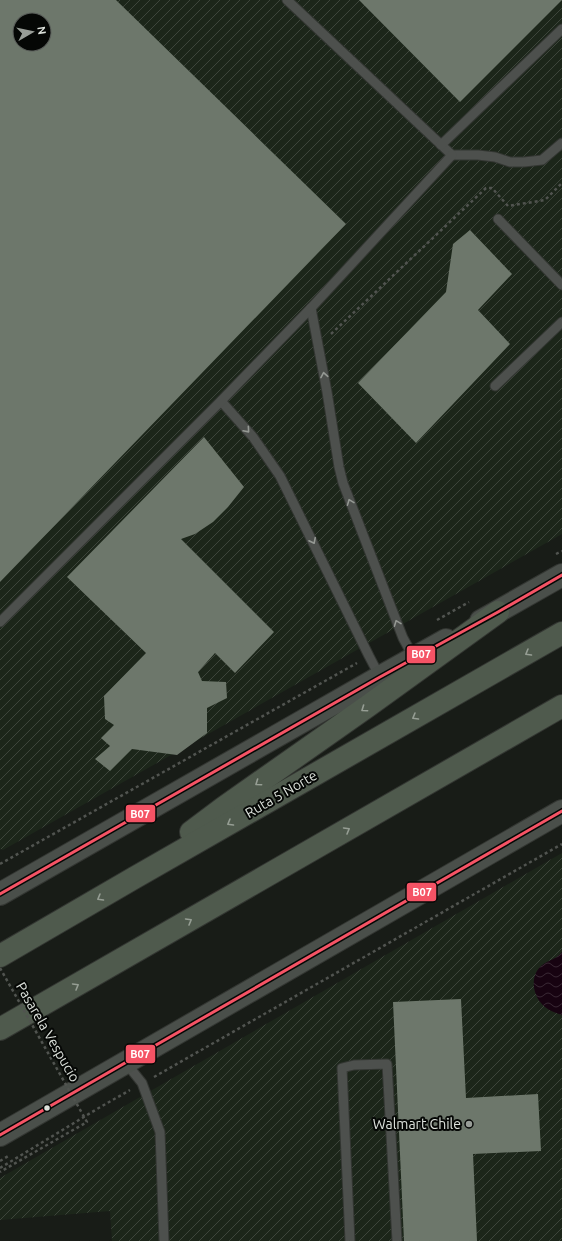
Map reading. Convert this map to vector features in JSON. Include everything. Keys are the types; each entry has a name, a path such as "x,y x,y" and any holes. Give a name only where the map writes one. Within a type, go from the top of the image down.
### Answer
{"highway":[{"path":"134,878 185,836 223,808 498,612"},
{"name":"Ruta 5 Norte","path":"0,956 562,633"},
{"path":"0,1029 562,706"},
{"path":"472,758 562,723"},
{"path":"0,1037 43,1005"}],"main road":[{"path":"0,894 562,575"},
{"path":"0,1135 562,811"}],"lane":[{"path":"286,0 452,155 478,155 496,157 510,162 524,162 542,160 562,143"},
{"path":"441,145 562,29"},
{"path":"0,622 221,401 311,308 452,155"},
{"path":"498,219 562,285"},
{"path":"311,308 343,483 403,638 414,658"},
{"path":"495,386 562,322"},
{"path":"221,401 253,437 280,476 380,677"},
{"path":"126,1063 142,1083 160,1132 164,1241"},
{"path":"350,1241 342,1068 354,1065 387,1064 397,1241"}],"path":[{"path":"318,346 486,188 492,188 508,206 545,200 562,183"},
{"path":"555,554 562,551"},
{"path":"431,623 472,600"},
{"path":"0,864 369,656"},
{"path":"0,1168 46,1139 142,1083 562,844"},
{"name":"Pasarela Vespucio","path":"0,968 88,1122 0,1172"}],"shaded area":[{"path":"0,0 562,0 562,534 3,850 0,849"},
{"name":"Walmart Chile","path":"562,853 562,1241 112,1241 110,1211 0,1220 0,1178"}],"water":[{"path":"562,952 562,1015 549,1010 541,1003 535,993 534,981 537,971 541,966"}],"building":[{"path":"0,0 116,0 346,224 0,582"},
{"path":"359,0 562,0 460,102"},
{"path":"470,230 512,274 478,310 510,344 416,443 358,383 446,292 453,244"},
{"path":"204,437 244,487 228,507 213,522 195,534 181,539 274,632 235,673 215,653 198,672 202,681 226,682 227,698 207,708 207,733 177,755 132,749 110,771 95,759 110,746 101,738 114,725 105,719 104,696 146,653 67,577"},
{"name":"Walmart Chile","path":"461,999 466,1098 538,1094 541,1151 473,1154 477,1241 404,1241 393,1002"}],"transit line":[{"name":"B07","path":"0,894 562,575"},
{"name":"B07","path":"0,1135 562,811"}],"place":[{"name":"Walmart Chile","path":"469,1124"}]}
